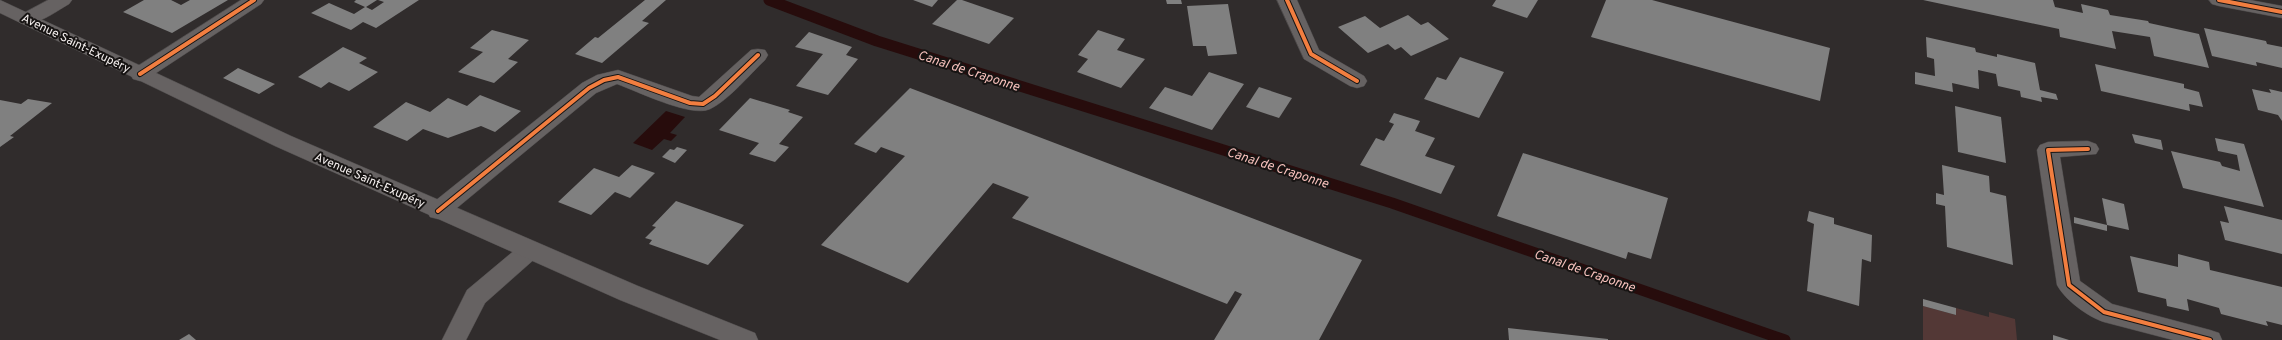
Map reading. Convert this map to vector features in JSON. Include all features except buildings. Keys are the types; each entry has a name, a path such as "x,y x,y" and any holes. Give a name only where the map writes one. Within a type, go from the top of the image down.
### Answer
{"street":[{"path":"27,18 62,0"},
{"path":"140,74 254,0"},
{"path":"1287,0 1311,54 1356,81"},
{"path":"2219,0 2282,12"},
{"name":"Avenue Saint-Exupéry","path":"0,6 140,74 438,211 629,293 746,340"},
{"path":"438,211 589,88 604,80 618,77 690,103 703,104 715,96 758,55"},
{"path":"2088,149 2048,150 2069,284 2104,312 2210,340"},
{"path":"454,340 476,297 530,250"}],"shaded area":[{"path":"666,111 685,117 670,133 677,135 671,141 664,139 652,150 633,143"},
{"path":"1923,306 1956,315 1956,308 1989,317 1989,312 2015,319 2017,340 1923,340"}],"waterway":[{"name":"Canal de Craponne","path":"769,0 877,41 1392,203 1785,340"}],"cycle path":[{"path":"140,74 254,0"},
{"path":"1287,0 1311,54 1357,81"},
{"path":"2219,0 2282,12"},
{"path":"438,211 589,88 604,80 618,77 690,103 703,104 715,96 758,55"},
{"path":"2088,149 2048,150 2069,285 2104,312 2210,340"}]}
